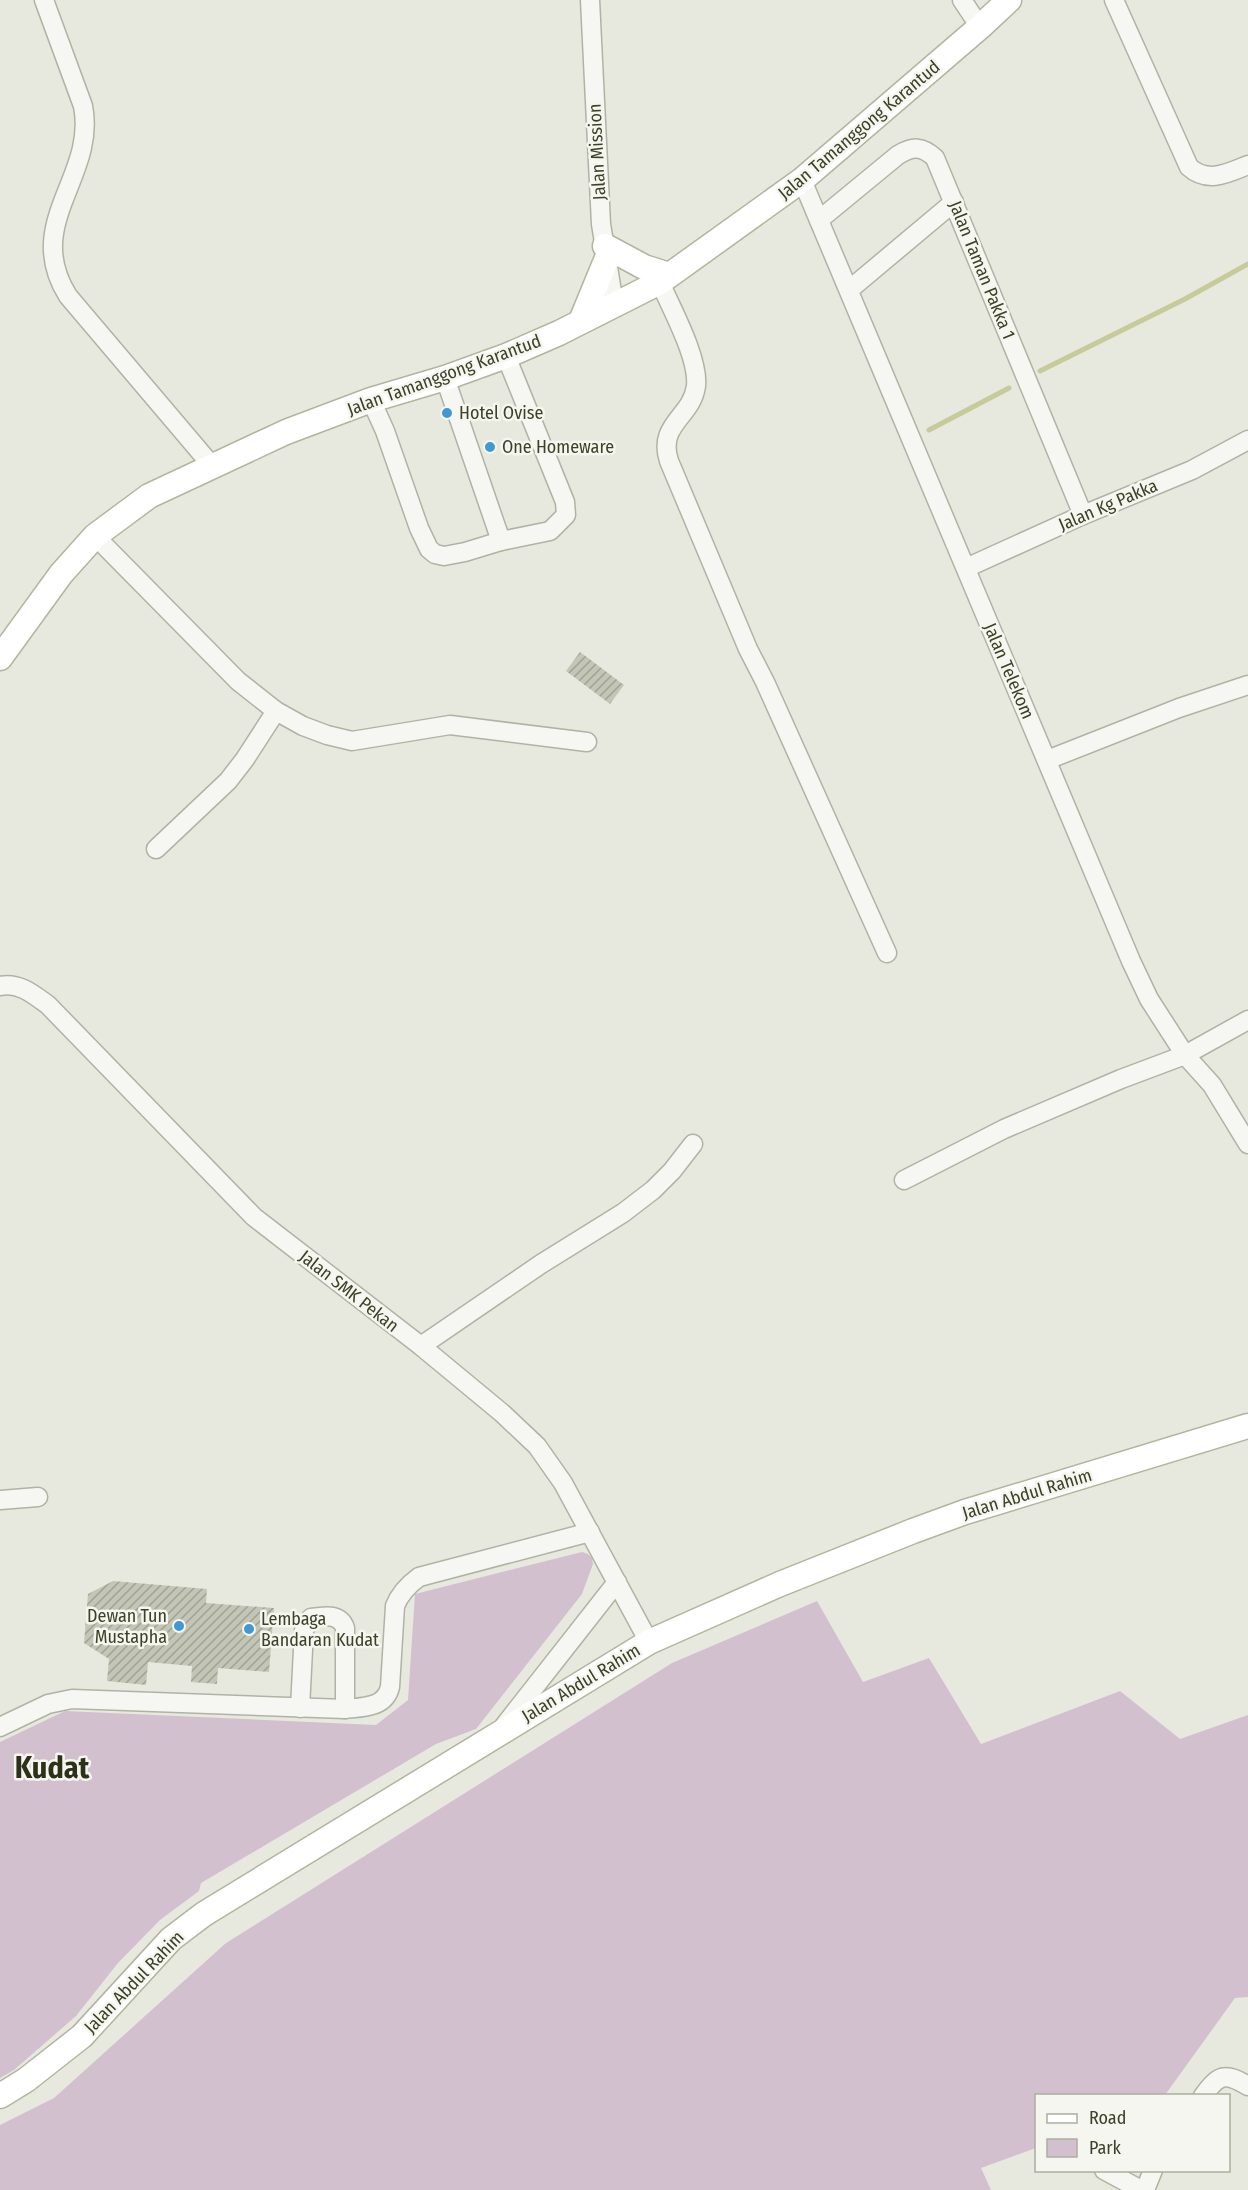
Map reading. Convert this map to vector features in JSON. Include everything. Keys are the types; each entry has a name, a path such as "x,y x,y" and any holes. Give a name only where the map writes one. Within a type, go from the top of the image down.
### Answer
{"main road":[{"name":"Jalan Tamanggong Karantud","path":"0,658 61,574 95,536 149,496 286,432 371,400 445,378 506,356 664,279 802,180 1009,0"},
{"path":"581,321 606,252 644,267 664,279"},
{"name":"Jalan Abdul Rahim","path":"0,2096 26,2080 82,2036 171,1939 204,1914 649,1642 780,1584 965,1512 1248,1426"}],"street":[{"path":"44,0 83,106 86,122 81,152 57,217 53,235 51,250 59,282 68,296 213,467"},
{"name":"Jalan Mission","path":"590,0 597,177 614,304"},
{"path":"962,0 980,27"},
{"path":"1114,0 1189,167 1203,176 1215,177 1248,165"},
{"name":"Jalan Taman Pakka 1","path":"819,220 907,149 917,148 927,151 935,158 1083,515"},
{"name":"Jalan Telekom","path":"802,180 1140,980 1149,999 1185,1054 1212,1085 1248,1144"},
{"path":"849,290 954,202"},
{"path":"664,279 693,360 696,383 695,393 689,405 670,429 665,450 748,650 765,682 887,953"},
{"path":"371,400 385,431 420,528 429,549 435,554 444,556 465,552 550,531 566,515 565,502 506,356"},
{"path":"445,378 501,542"},
{"name":"Jalan Kg Pakka","path":"966,568 1083,515 1192,470 1248,440"},
{"path":"95,536 238,681 276,711 311,729 352,741 457,725 587,742"},
{"path":"1047,760 1179,708 1248,685"},
{"path":"156,849 228,781 276,711"},
{"name":"Jalan SMK Pekan","path":"0,986 8,984 23,988 48,1005 254,1217 421,1346 502,1413 537,1446 563,1483 649,1642"},
{"path":"904,1180 1004,1130 1185,1054 1248,1020"},
{"path":"421,1346 653,1190 672,1171 693,1144"},
{"path":"0,1500 38,1497"},
{"path":"0,1727 48,1704 72,1699 345,1709 379,1703 388,1694 395,1606 399,1597 412,1582 419,1577 590,1532"},
{"path":"500,1732 617,1582"},
{"path":"300,1708 304,1630 311,1618 324,1616 337,1618 343,1622 345,1628 345,1709"},
{"path":"1205,2094 1217,2078 1226,2076 1235,2078 1248,2086"},
{"path":"1108,2172 1143,2190 1152,2172"}],"green space":[{"path":"582,1552 592,1558 593,1564 582,1594 476,1729 436,1744 201,1883 199,1891 160,1920 118,1963 76,2016 14,2070 0,2078 0,1742 65,1711 376,1725 408,1700 415,1594"},
{"path":"817,1601 863,1682 929,1658 981,1744 1120,1691 1180,1739 1248,1715 1248,1997 1235,1998 1166,2094 1035,2094 1035,2148 981,2168 991,2190 0,2190 0,2125 54,2098 226,1943 672,1663"}],"building":[{"path":"580,652 624,685 610,704 566,671"},
{"name":"Dewan Tun Mustapha","path":"113,1581 207,1589 206,1603 274,1608 269,1672 218,1668 217,1684 191,1682 192,1666 148,1662 146,1685 107,1681 109,1659 84,1643 88,1594"}],"waterway":[{"path":"1040,371 1185,299 1248,264"},
{"path":"929,430 1009,388"}],"place":[{"name":"Hotel Ovise","path":"447,413"},
{"name":"One Homeware","path":"490,447"},
{"name":"Dewan Tun Mustapha","path":"179,1626"},
{"name":"Lembaga Bandaran Kudat","path":"249,1629"}],"district":[{"name":"Kudat","path":"52,1768"}]}
